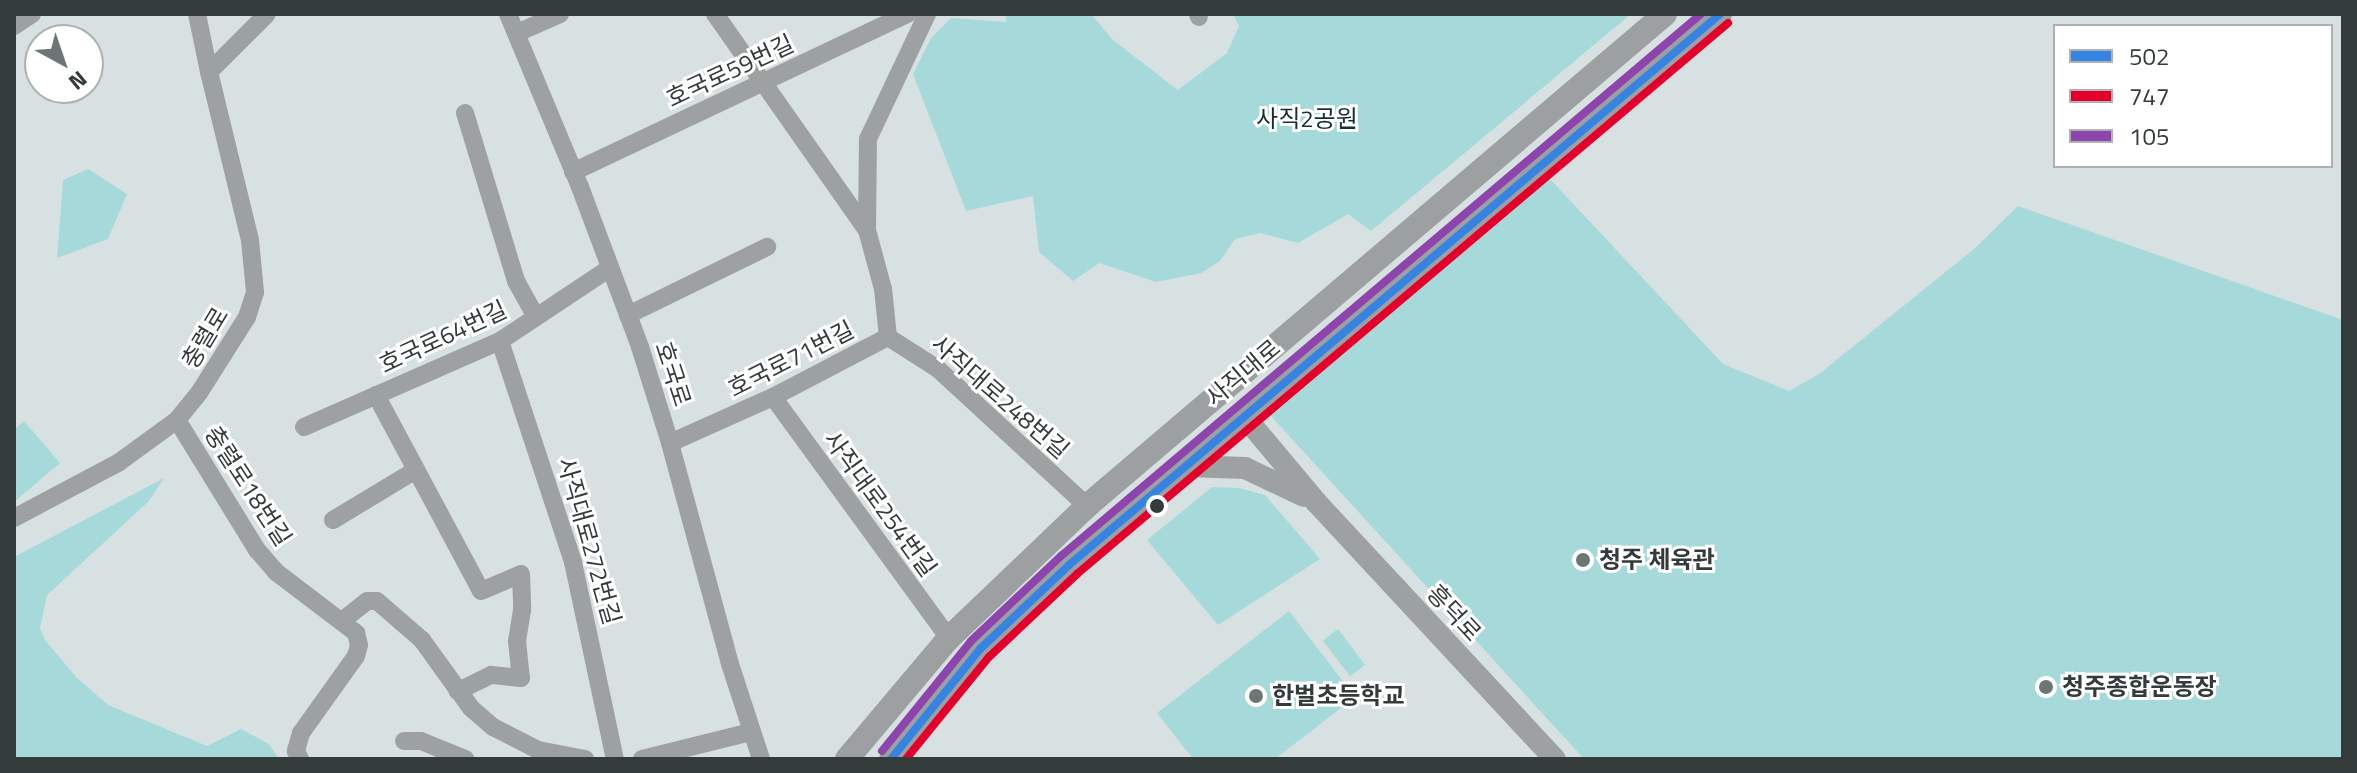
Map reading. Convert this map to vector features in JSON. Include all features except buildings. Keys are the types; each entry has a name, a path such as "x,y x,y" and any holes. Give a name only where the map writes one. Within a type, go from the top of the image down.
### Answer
{"main road":[{"name":"사직대로","path":"847,759 949,638 1087,506 1665,14"},
{"name":"사직대로","path":"891,759 980,649 1069,565 1720,14"}],"street":[{"path":"14,26 32,14"},
{"name":"충렬로","path":"14,518 118,463 177,420 236,337 255,292 250,240 197,14"},
{"path":"209,72 267,14"},
{"name":"호국로","path":"508,14 628,315 670,443 761,759"},
{"path":"517,33 560,14"},
{"path":"715,14 867,230"},
{"name":"호국로59번길","path":"573,172 908,14"},
{"path":"888,337 883,289 867,230 868,139 927,14"},
{"path":"465,113 516,281 536,317"},
{"path":"628,315 767,247"},
{"name":"호국로64번길","path":"304,427 500,341 610,268"},
{"name":"사직대로248번길","path":"888,337 938,369 1087,506"},
{"name":"호국로71번길","path":"670,443 773,397 888,337"},
{"name":"사직대로272번길","path":"500,341 573,562 615,759"},
{"name":"호국로64번길","path":"376,395 481,591 521,574 522,610 517,641 521,678 491,675 458,691"},
{"name":"사직대로254번길","path":"773,397 949,638"},
{"name":"흥덕로","path":"1245,417 1316,502 1555,759"},
{"name":"충렬로18번길","path":"177,420 257,550 276,572 343,620"},
{"path":"1187,466 1245,468 1316,502"},
{"path":"333,520 416,470"},
{"path":"300,759 296,751 301,733 356,656 359,645 356,633 343,620 367,601 377,601 422,640 458,691 493,727 538,750 585,759"},
{"path":"642,759 751,732"},
{"path":"404,741 421,741 465,759"}],"green space":[{"name":"사직2공원","path":"1006,14 1091,14 1113,40 1178,90 1227,53 1239,26 1233,14 1631,14 1371,231 1348,214 1298,243 1260,233 1235,239 1220,261 1201,273 1156,282 1099,263 1073,281 1039,252 1033,196 966,211 913,74 931,38 951,18 1006,22"},
{"path":"88,169 127,194 108,239 57,258 63,180"},
{"name":"청주종합운동장","path":"1549,178 1723,364 1789,391 1819,374 1974,249 2018,206 2343,320 2343,759 1584,759 1271,416"},
{"path":"24,421 60,463 14,502 14,430"},
{"path":"164,478 149,501 47,595 40,628 45,640 76,677 108,705 207,746 241,729 269,744 279,759 14,759 14,557"},
{"path":"1212,487 1239,488 1265,495 1320,559 1218,625 1147,540"},
{"path":"1289,611 1355,697 1275,759 1193,759 1157,713"},
{"path":"1338,629 1365,665 1350,676 1323,640"}],"transit line":[{"name":"105","path":"882,751 971,641 1061,556 1701,14"},
{"name":"502","path":"891,759 980,649 1069,565 1720,14"},
{"name":"747","path":"906,759 989,657 1077,574 1728,23"}],"place":[{"name":"청주 체육관","path":"1583,560"},
{"name":"청주종합운동장","path":"2046,687"},
{"name":"한벌초등학교","path":"1256,696"}]}
